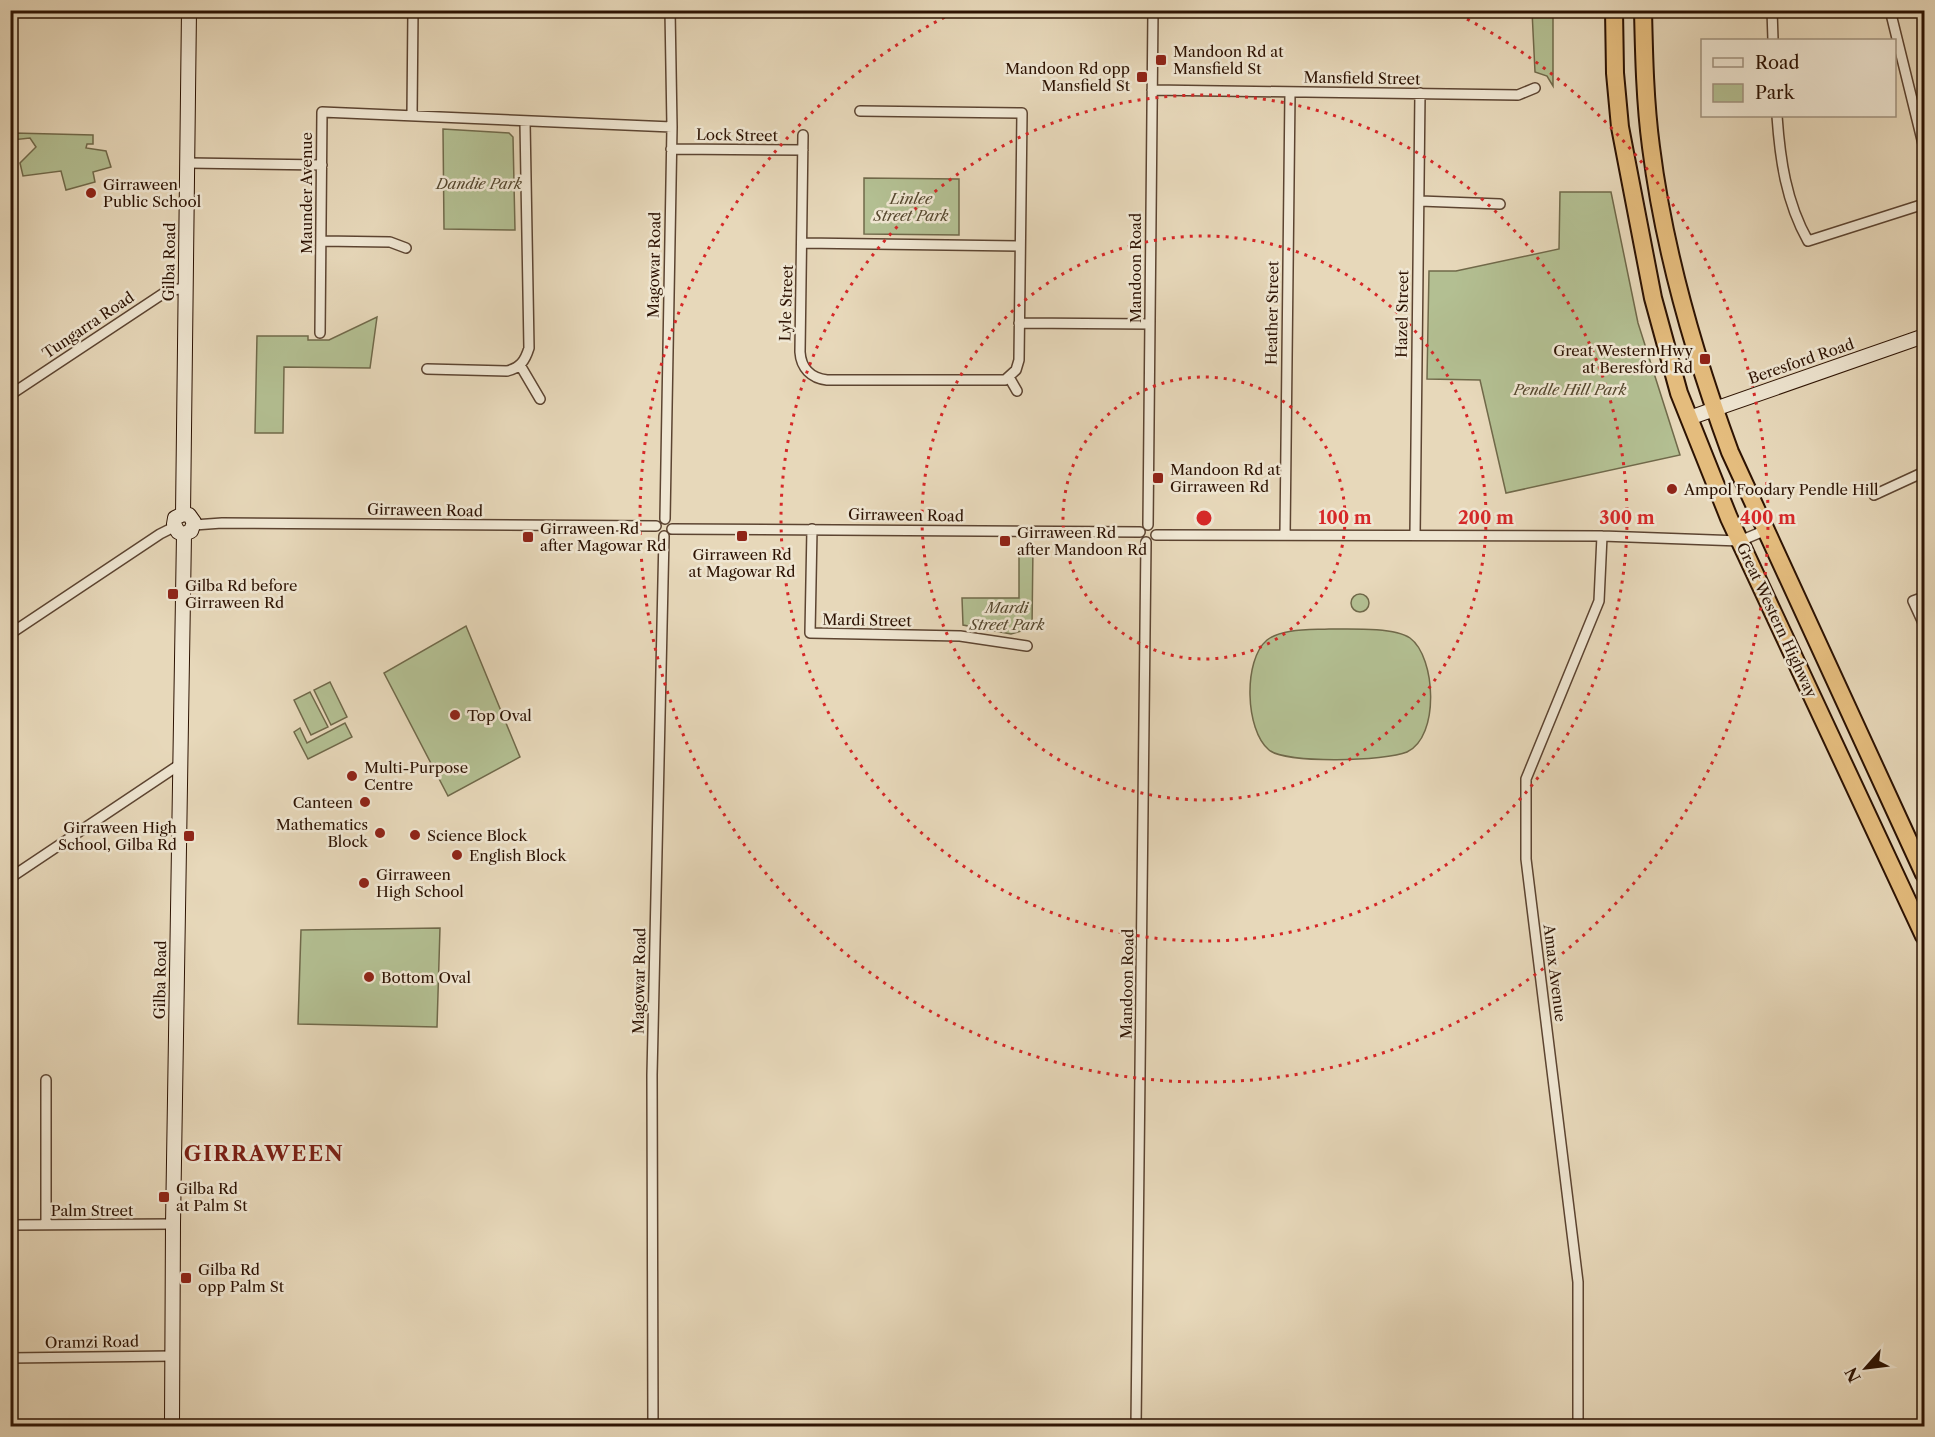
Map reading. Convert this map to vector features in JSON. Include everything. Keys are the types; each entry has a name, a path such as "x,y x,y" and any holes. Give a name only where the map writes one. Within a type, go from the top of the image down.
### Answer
{"highway":[{"name":"Great Western Highway","path":"1614,10 1615,73 1620,127 1653,298 1689,418 1740,541 1924,936"},
{"name":"Great Western Highway","path":"1643,10 1645,77 1651,150 1682,297 1715,409 1730,452 1924,874"}],"street":[{"name":"Gilba Road","path":"172,1426 179,765 184,529 176,518 183,514 189,10"},
{"path":"412,115 413,10"},
{"name":"Magowar Road","path":"665,519 672,127 670,10"},
{"name":"Mandoon Road","path":"1148,525 1146,506 1153,10"},
{"path":"1772,10 1773,39"},
{"path":"1890,10 1924,148"},
{"name":"Mansfield Street","path":"1152,90 1518,95 1535,88"},
{"name":"Heather Street","path":"1285,535 1290,92"},
{"name":"Hazel Street","path":"1415,535 1420,93"},
{"path":"860,111 1022,113 1018,365 1009,377 1017,391"},
{"name":"Maunder Avenue","path":"320,333 322,112 672,127"},
{"path":"1777,117 1784,181 1799,225 1808,240 1924,204"},
{"path":"427,369 507,371 520,365 529,348 525,122"},
{"name":"Lyle Street","path":"803,135 800,352 804,368 814,377 827,380 996,382 1009,377"},
{"name":"Lock Street","path":"671,149 803,150"},
{"path":"188,163 322,165"},
{"path":"1420,201 1500,204"},
{"path":"321,241 390,242 406,248"},
{"path":"803,243 1020,246"},
{"name":"Tungarra Road","path":"10,395 167,291 185,288"},
{"path":"1019,323 1150,324"},
{"name":"Beresford Road","path":"1689,418 1924,336"},
{"path":"520,365 540,399"},
{"path":"1874,495 1924,472"},
{"path":"665,519 670,522 672,528 670,533 664,536 659,534 656,526 660,520 665,519"},
{"name":"Girraween Road","path":"10,634 158,535 184,529 222,523 656,526"},
{"path":"1148,525 1154,528 1156,535 1152,540 1146,542 1140,537 1140,532 1148,525"},
{"name":"Girraween Road","path":"672,528 1140,532"},
{"name":"Mardi Street","path":"812,529 810,633 960,636 1027,646"},
{"path":"1156,535 1602,536 1740,541 1766,530"},
{"name":"Magowar Road","path":"653,1426 652,1075 664,536"},
{"name":"Amax Avenue","path":"1578,1426 1578,1281 1526,859 1526,779 1599,601 1602,536"},
{"name":"Mandoon Road","path":"1136,1426 1146,542"},
{"path":"1924,597 1913,601 1924,626"},
{"path":"10,878 179,765"},
{"path":"46,1080 46,1225"},
{"name":"Palm Street","path":"10,1226 173,1224"},
{"name":"Oramzi Road","path":"10,1358 173,1356"}],"green space":[{"path":"1532,11 1553,11 1553,86 1547,76 1535,72"},
{"name":"Dandie Park","path":"443,129 509,133 513,137 515,230 444,229"},
{"path":"13,133 93,135 93,144 87,144 86,148 106,151 111,167 93,172 95,182 66,190 61,171 23,176 20,163 36,147 30,138 12,140"},
{"name":"Linlee Street Park","path":"864,178 959,179 959,235 864,234"},
{"name":"Pendle Hill Park","path":"1560,192 1611,192 1638,323 1680,455 1506,493 1480,380 1427,379 1429,271 1456,271 1559,249"},
{"path":"377,317 370,368 284,367 283,433 255,433 257,336 308,336 308,340 329,340"},
{"name":"Mardi Street Park","path":"1019,546 1033,546 1032,628 1011,634 963,625 962,598 1019,598"},
{"path":"1360,594 1366,597 1369,603 1366,609 1360,612 1354,609 1351,603 1354,597"},
{"name":"Top Oval","path":"466,626 520,757 448,796 384,673"},
{"path":"1329,629 1371,629 1403,634 1419,648 1429,678 1431,696 1429,714 1425,731 1418,744 1407,752 1359,759 1315,759 1279,754 1269,750 1261,740 1251,712 1250,695 1254,663 1259,650 1267,640 1280,633"},
{"path":"330,682 347,717 331,725 314,690"},
{"path":"310,692 328,727 311,735 294,700"},
{"path":"345,723 352,737 308,759 294,732 300,728 307,743"},
{"name":"Bottom Oval","path":"440,928 437,1027 298,1024 301,930"}],"place":[{"name":"Mandoon Rd at Mansfield St","path":"1161,60"},
{"name":"Mandoon Rd opp Mansfield St","path":"1142,77"},
{"name":"Girraween Public School","path":"91,193"},
{"name":"Great Western Hwy at Beresford Rd","path":"1705,359"},
{"name":"Mandoon Rd at Girraween Rd","path":"1158,478"},
{"name":"Ampol Foodary Pendle Hill","path":"1672,489"},
{"name":"Girraween Rd at Magowar Rd","path":"742,536"},
{"name":"Girraween Rd after Magowar Rd","path":"528,537"},
{"name":"Girraween Rd after Mandoon Rd","path":"1005,541"},
{"name":"Gilba Rd before Girraween Rd","path":"173,594"},
{"name":"Top Oval","path":"455,715"},
{"name":"Multi-Purpose Centre","path":"352,776"},
{"name":"Canteen","path":"365,802"},
{"name":"Mathematics Block","path":"380,833"},
{"name":"Science Block","path":"415,835"},
{"name":"Girraween High School, Gilba Rd","path":"189,836"},
{"name":"English Block","path":"457,855"},
{"name":"Girraween High School","path":"364,883"},
{"name":"Bottom Oval","path":"369,977"},
{"name":"Gilba Rd at Palm St","path":"164,1197"},
{"name":"Gilba Rd opp Palm St","path":"186,1278"}],"district":[{"name":"GIRRAWEEN","path":"264,1153"}]}
